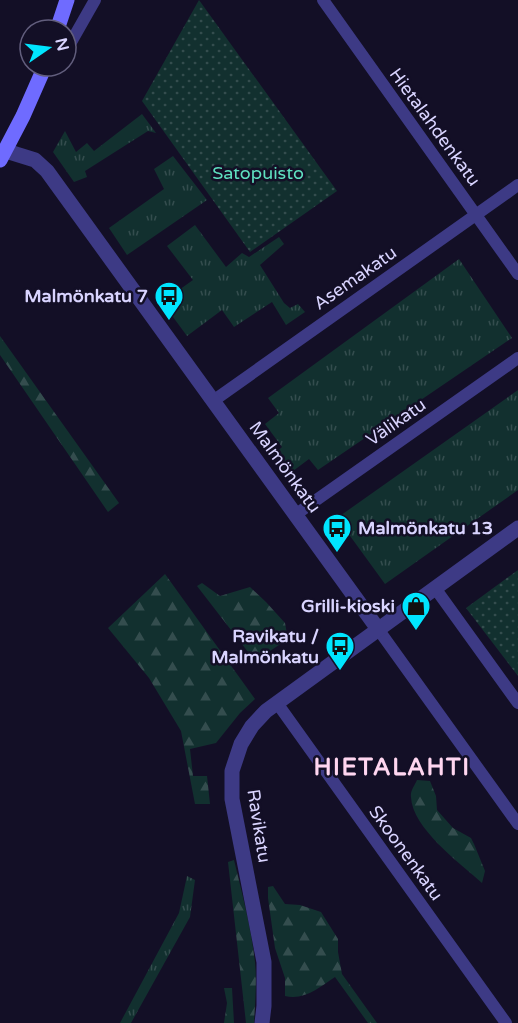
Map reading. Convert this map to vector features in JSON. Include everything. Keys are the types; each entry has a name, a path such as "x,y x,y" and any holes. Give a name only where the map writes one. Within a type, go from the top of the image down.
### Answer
{"main road":[{"path":"61,18 67,0"},
{"path":"1,151 42,78"}],"street":[{"path":"78,30 95,0"},
{"name":"Hietalahdenkatu","path":"323,0 518,274"},
{"name":"Malmönkatu","path":"1,151 35,160 47,171 518,824"},
{"name":"Asemakatu","path":"213,401 518,185"},
{"name":"Välikatu","path":"296,515 518,358"},
{"name":"Ravikatu","path":"262,1023 264,962 232,799 232,771 241,744 252,726 266,711 518,528"},
{"path":"435,588 518,703"},
{"name":"Skoonenkatu","path":"277,703 506,1023"}],"green space":[{"name":"Satopuisto","path":"199,0 337,191 250,252 142,101"},
{"path":"142,114 156,133 148,131 85,171 87,177 74,182 53,152 65,131 76,152 87,143 94,151"},
{"path":"173,156 207,200 127,255 109,228 164,189 154,169"},
{"path":"195,225 226,267 242,253 249,257 279,237 284,244 260,265 284,303 290,308 298,304 305,312 286,325 272,302 234,327 222,310 187,336 162,302 193,280 167,246"},
{"path":"459,259 512,338 318,470 309,459 285,477 271,457 282,447 265,424 279,413 268,398"},
{"path":"0,336 119,503 108,512 0,355"},
{"path":"518,390 518,490 385,584 337,518"},
{"path":"518,570 518,676 466,608"},
{"path":"165,574 255,699 240,713 216,743 190,749 193,776 207,776 210,804 195,804 181,731 149,678 108,628"},
{"path":"202,583 220,596 250,587 285,623 288,639 255,661 197,586"},
{"path":"417,780 430,781 436,796 437,810 453,828 471,838 485,871 482,883 450,855 419,821 413,809 411,797"},
{"path":"234,860 249,923 255,962 254,1023 246,1023 228,862"},
{"path":"187,876 195,880 190,917 131,1023 120,1023 179,913"},
{"path":"273,886 285,904 300,905 321,912 338,939 342,974 377,1023 368,1023 335,977 305,995 285,996 285,978 275,948 268,898 268,887"},
{"path":"224,988 232,988 234,1023 224,1023 227,1003"}],"place":[{"name":"Malmönkatu 7","path":"169,322"},
{"name":"Malmönkatu 13","path":"337,554"},
{"name":"Grilli-kioski","path":"416,632"},
{"name":"Ravikatu / Malmönkatu","path":"340,672"}],"district":[{"name":"HIETALAHTI","path":"392,767"}]}
